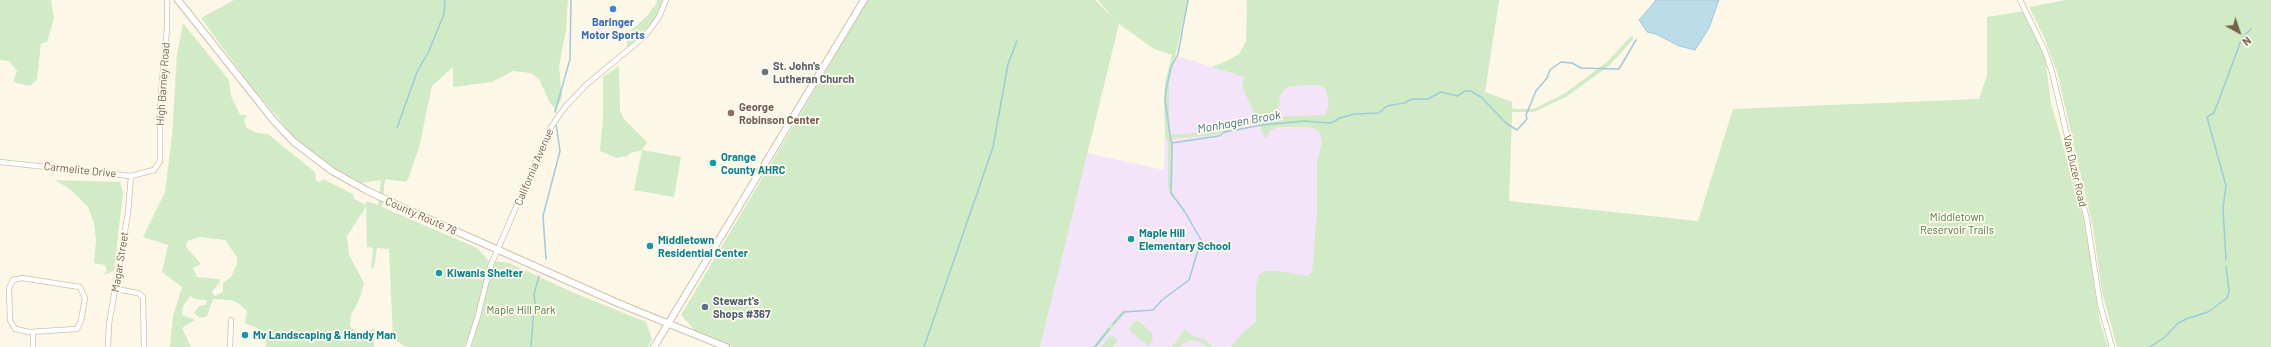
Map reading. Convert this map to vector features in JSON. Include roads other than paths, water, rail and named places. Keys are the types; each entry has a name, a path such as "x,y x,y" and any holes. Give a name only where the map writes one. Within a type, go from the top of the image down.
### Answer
{"street":[{"name":"High Barney Road","path":"158,167 160,161 160,105 167,28 167,0"},
{"name":"County Route 78","path":"178,0 274,121 316,161 366,190 498,250 668,324 726,347"},
{"name":"California Avenue","path":"468,347 478,316 487,278 555,120 592,80 645,36 659,17 666,0"},
{"path":"654,347 864,0"},
{"name":"Van Duzer Road","path":"2020,0 2045,51 2052,72 2086,220 2100,304 2112,347"},
{"name":"Carmelite Drive","path":"0,162 131,176 151,172 158,167"},
{"name":"Magar Street","path":"108,347 109,324 128,213 131,176"},
{"path":"22,278 76,285 82,290 85,303 81,322 77,329 33,332 15,329 11,323 9,288 13,280 22,278"},
{"path":"116,289 138,293 143,297 144,347"},
{"path":"230,347 231,320"},
{"path":"33,332 33,347"}],"water":[{"path":"1656,0 1719,0 1709,28 1695,50 1679,46 1656,34 1647,32 1639,20"}],"waterway":[{"path":"397,128 417,72 429,51 444,14 445,0"},
{"path":"555,112 570,59 571,0"},
{"path":"1171,142 1165,99 1166,90 1171,67 1178,54 1188,0"},
{"path":"2226,260 2223,208 2226,186 2207,117 2214,113 2242,38 2251,29"},
{"name":"Monhagen Brook","path":"1113,324 1124,312 1153,310 1162,300 1189,280 1201,240 1185,212 1171,193 1172,143 1219,136 1225,132 1262,125 1304,121 1331,123 1340,118 1354,114 1379,113 1387,106 1404,103 1412,99 1428,99 1441,92 1457,96 1465,91 1471,91 1481,97 1507,124 1517,130 1527,119 1526,115 1536,91 1547,78 1550,70 1561,62 1572,63 1581,68 1619,69 1636,40"},
{"path":"924,347 993,147 1008,64 1017,41"},
{"path":"546,259 543,216 560,151 556,124"},
{"path":"2150,347 2165,337 2177,324 2186,319 2208,312 2227,298 2229,291 2226,266"},
{"path":"535,304 534,294 539,276"},
{"path":"531,347 534,308"},
{"name":"Monhagen Brook","path":"1095,347 1109,329"}],"place":[{"name":"Baringer Motor Sports","path":"613,9"},
{"name":"St. John's Lutheran Church","path":"765,72"},
{"name":"George Robinson Center","path":"731,113"},
{"name":"Orange County AHRC","path":"713,163"},
{"name":"Maple Hill Elementary School","path":"1131,239"},
{"name":"Middletown Residential Center","path":"650,246"},
{"name":"Kiwanis Shelter","path":"439,273"},
{"name":"Stewart's Shops #367","path":"705,307"},
{"name":"Mv Landscaping & Handy Man","path":"245,335"}],"park label":[{"name":"Middletown Reservoir Trails","path":"1957,223"},
{"name":"Maple Hill Park","path":"521,310"}]}
